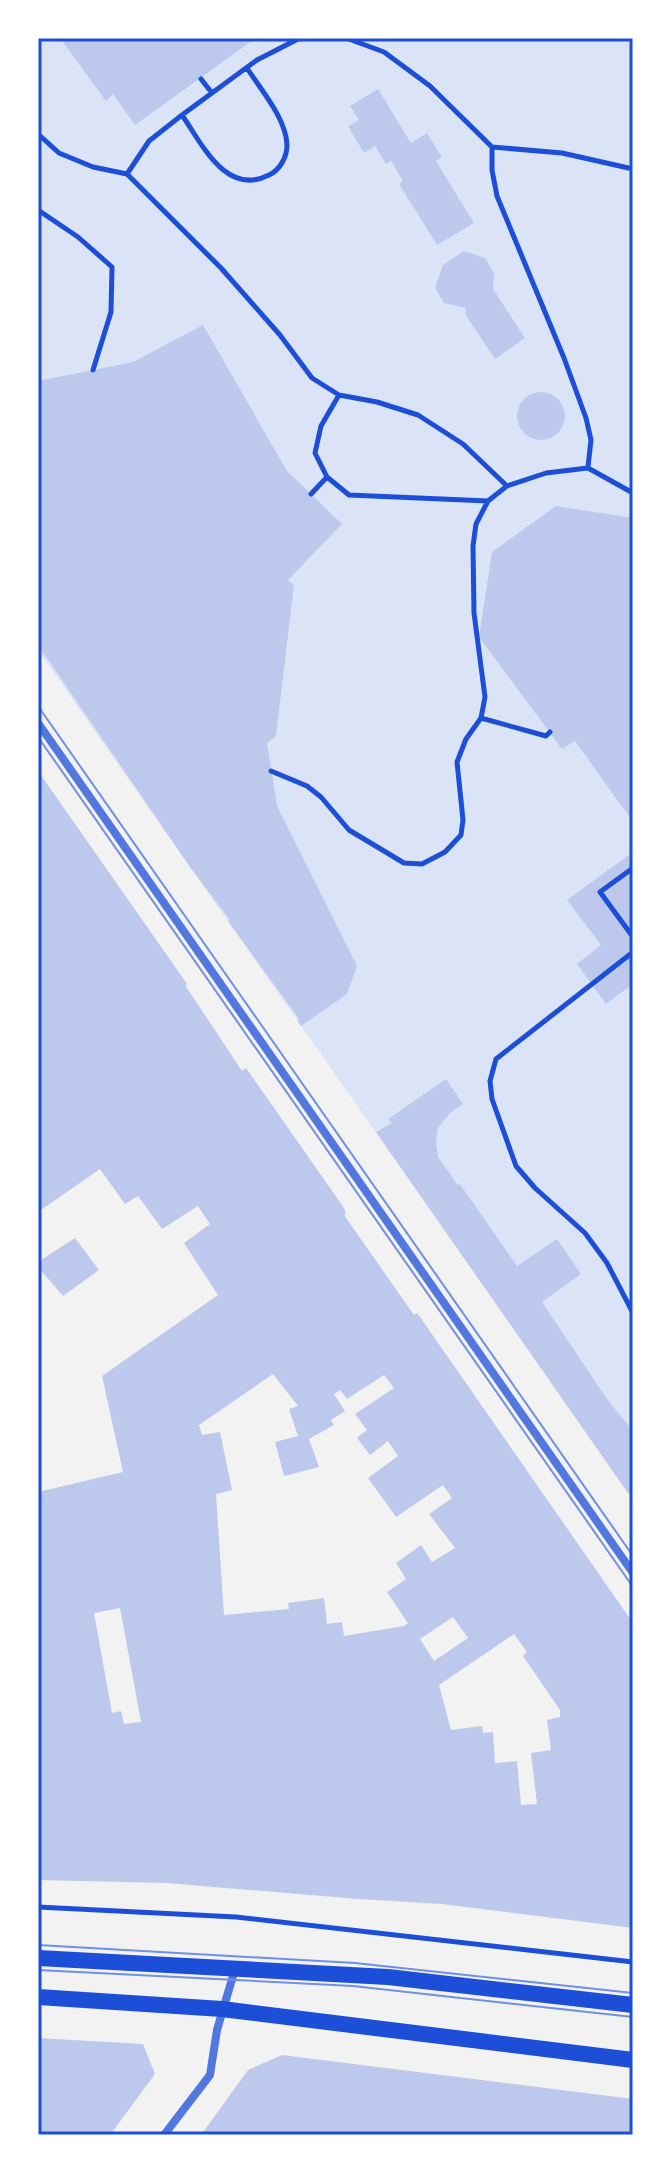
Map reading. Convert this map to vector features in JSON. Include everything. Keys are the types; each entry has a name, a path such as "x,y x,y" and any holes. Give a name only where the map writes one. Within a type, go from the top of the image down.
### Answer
{"main road":[{"path":"38,1958 388,1977 633,2005"},
{"path":"38,1997 222,2009 633,2060"}],"street":[{"path":"38,723 633,1573"},
{"path":"164,2135 210,2075 222,2009 235,1968"}],"path":[{"path":"127,174 149,141 182,115 247,68 298,39 310,38"},
{"path":"346,38 384,52 430,86 492,147 562,153 633,169"},
{"path":"182,115 219,168 235,178 258,181 274,173 283,162 287,146 284,133 247,68"},
{"path":"201,79 212,93"},
{"path":"38,134 59,153 93,167 127,174 221,268 280,335 312,378 339,395 377,402 418,415 463,444 507,486"},
{"path":"492,147 497,196 586,418 591,440 588,468"},
{"path":"38,210 78,237 112,267 111,312 93,370"},
{"path":"339,395 321,426 315,453 327,477 349,495 488,501"},
{"path":"271,771 307,786 364,842 404,863 422,864 445,852 461,835 463,820 457,762 466,739 481,718 485,697 474,613 473,546 476,524 488,501 507,486 546,473 588,468 633,493"},
{"path":"311,494 327,477"},
{"path":"481,718 546,736 550,732"},
{"path":"633,868 600,892 633,937"},
{"path":"633,952 496,1059 490,1081 492,1099 516,1166 535,1188 585,1233 607,1263 633,1313"},
{"path":"38,1907 236,1917 633,1962"}],"shaded area":[{"path":"38,38 633,38 633,1500 38,650"}],"building":[{"path":"60,38 256,38 135,125 113,94 106,101"},
{"path":"378,89 411,143 427,133 442,157 436,161 474,223 437,245 399,184 403,181 391,161 386,164 375,146 364,153 348,126 359,120 350,106"},
{"path":"464,251 485,258 494,273 493,289 525,338 495,359 465,314 466,308 444,303 435,288 443,265"},
{"path":"203,325 287,471 342,524 288,580 294,585 276,736 267,743 277,806 357,966 347,994 301,1026 38,645 38,381 133,362"},
{"path":"541,392 558,399 565,416 558,433 541,440 524,433 517,416 524,399"},
{"path":"556,506 633,518 633,822 575,741 562,749 479,637 492,552"},
{"path":"38,771 185,981 242,1071 246,1068 344,1208 344,1215 414,1315 417,1313 420,1317 633,1623 633,1928 442,1904 166,1883 38,1880 38,1492 123,1472 102,1376 218,1295 184,1243 210,1224 198,1206 162,1229 138,1196 125,1204 100,1169 38,1212","holes":["273,1374 298,1406 289,1409 298,1436 275,1442 284,1476 319,1467 309,1439 334,1425 331,1420 345,1411 334,1394 340,1390 347,1399 384,1375 394,1388 355,1414 367,1430 357,1438 370,1455 388,1441 398,1456 368,1478 396,1517 443,1485 452,1498 429,1514 455,1548 432,1562 421,1545 396,1563 406,1579 387,1592 408,1623 344,1636 342,1622 327,1624 324,1598 288,1603 289,1609 224,1615 216,1494 232,1490 220,1432 202,1435 199,1425","120,1608 141,1722 124,1724 121,1711 112,1713 94,1613","453,1617 468,1638 434,1661 420,1639","514,1634 527,1652 523,1656 560,1710 560,1717 547,1720 551,1750 531,1753 537,1804 521,1805 517,1761 495,1763 493,1732 483,1733 482,1726 451,1730 439,1685"]},
{"path":"633,852 633,984 606,1004 577,964 601,945 567,900"},
{"path":"446,1079 463,1104 450,1113 438,1128 438,1157 517,1266 557,1239 581,1274 542,1302 607,1399 633,1431 633,1489 628,1493 376,1132 392,1123 388,1119"},
{"path":"75,1238 99,1270 63,1296 38,1267 38,1262"},
{"path":"38,2038 143,2044 155,2074 110,2135 38,2135"},
{"path":"282,2055 633,2099 633,2135 201,2135 248,2070"}],"tram line":[{"path":"38,706 633,1556"},
{"path":"38,737 633,1587"},
{"path":"38,1945 355,1963 633,1993"},
{"path":"38,1970 353,1986 633,2017"}]}
